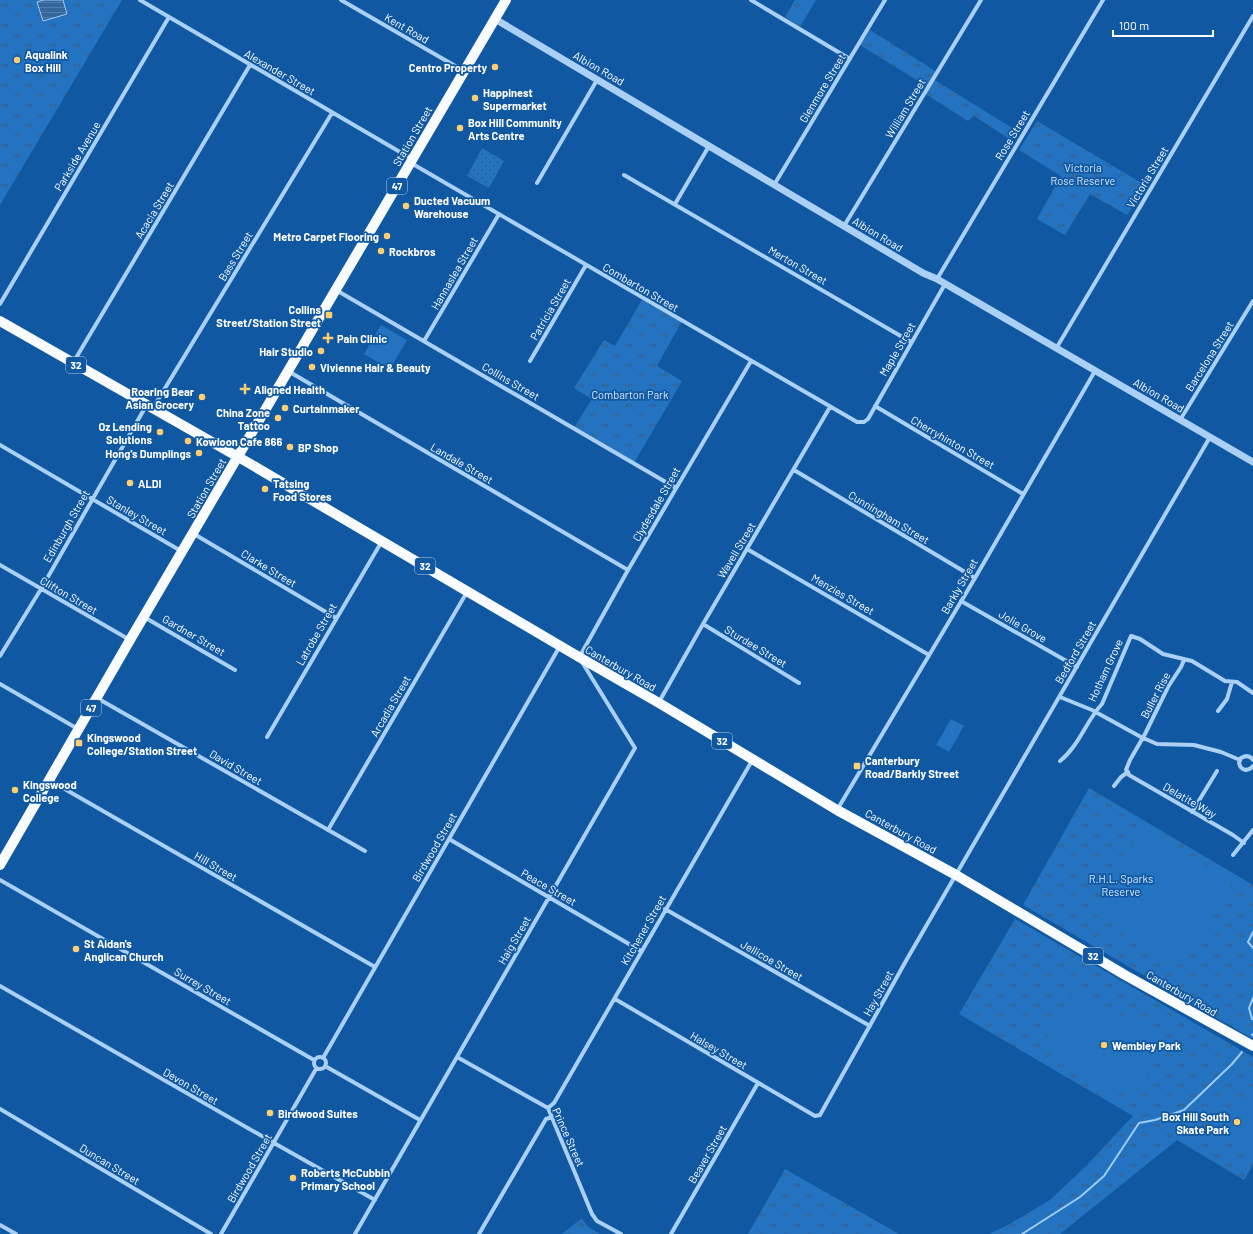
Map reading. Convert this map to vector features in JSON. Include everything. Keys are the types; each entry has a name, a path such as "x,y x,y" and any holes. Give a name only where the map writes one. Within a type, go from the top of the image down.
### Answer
{"main road":[{"name":"Station Street","path":"0,865 182,551 506,0"},
{"name":"Canterbury Road","path":"0,321 468,591 837,810 956,875 1231,1035 1253,1046"},
{"name":"Canterbury Road","path":"1231,1035 1253,1050"}],"street":[{"name":"Alexander Street","path":"140,0 412,161"},
{"name":"Kent Road","path":"341,0 464,71"},
{"path":"751,0 850,59"},
{"name":"Glenmore Street","path":"774,185 885,0"},
{"name":"William Street","path":"844,226 981,0"},
{"name":"Rose Street","path":"937,279 1103,0"},
{"name":"Victoria Street","path":"1057,347 1253,16"},
{"name":"Parkside Avenue","path":"0,304 169,17"},
{"name":"Albion Road","path":"495,19 710,145 774,185 923,273 937,279 1057,347 1095,371 1253,462"},
{"name":"Acacia Street","path":"73,363 250,65"},
{"path":"537,182 597,80"},
{"name":"Bass Street","path":"150,407 332,113"},
{"path":"675,204 710,145"},
{"name":"Combarton Street","path":"412,161 499,214 830,407 857,422 864,422"},
{"name":"Merton Street","path":"624,175 911,342"},
{"name":"Hannaslea Street","path":"424,341 499,214"},
{"name":"Patricia Street","path":"530,361 586,265"},
{"name":"Maple Street","path":"864,422 868,418 945,284"},
{"name":"Collins Street","path":"336,290 676,488"},
{"name":"Barcelona Street","path":"1180,420 1251,308 1253,301"},
{"name":"Clydesdale Street","path":"579,657 628,570 751,361"},
{"name":"Landale Street","path":"288,371 628,570"},
{"name":"Barkly Street","path":"837,810 1095,371"},
{"name":"Cherryhinton Street","path":"875,406 1023,494"},
{"name":"Edinburgh Street","path":"0,656 92,498 150,407"},
{"name":"Wavell Street","path":"659,703 703,624 830,407"},
{"name":"Bedford Street","path":"956,875 1210,437"},
{"name":"Stanley Street","path":"0,446 182,551"},
{"name":"Cunningham Street","path":"794,470 974,578"},
{"name":"Clarke Street","path":"193,533 336,618"},
{"name":"Latrobe Street","path":"267,737 382,541"},
{"name":"Menzies Street","path":"747,549 929,655"},
{"name":"Clifton Street","path":"0,565 130,640"},
{"name":"Arcadia Street","path":"328,830 468,591"},
{"name":"Jolie Grove","path":"961,601 1076,667"},
{"name":"Gardner Street","path":"144,617 235,670"},
{"name":"Sturdee Street","path":"703,624 799,683"},
{"name":"Hotham Grove","path":"1060,761 1068,754 1095,712 1102,704 1131,636 1140,639 1163,654 1184,660"},
{"name":"Birdwood Street","path":"323,1058 560,646"},
{"name":"Haig Street","path":"355,1234 635,748 579,657"},
{"path":"1184,660 1192,661 1225,681 1237,682 1253,693"},
{"name":"Buller Rise","path":"1128,772 1126,770 1130,760 1143,738 1168,687 1184,660"},
{"path":"1218,711 1227,699 1232,682"},
{"path":"0,684 78,729"},
{"path":"1060,697 1095,712 1157,744 1194,745 1221,752 1240,760"},
{"name":"David Street","path":"97,698 365,852"},
{"path":"1240,760 1246,756 1251,757 1253,760"},
{"name":"Kitchener Street","path":"548,1108 554,1103 753,759"},
{"path":"1240,760 1239,764 1241,768 1245,770 1252,768"},
{"path":"1192,812 1217,771"},
{"path":"1114,786 1121,776 1128,772"},
{"name":"Delatite Way","path":"1128,772 1129,775 1233,835 1244,843"},
{"name":"Hill Street","path":"49,780 375,967"},
{"path":"1233,855 1253,832"},
{"name":"Peace Street","path":"449,839 641,951"},
{"name":"Hay Street","path":"815,1116 820,1115 907,959 956,875"},
{"name":"Surrey Street","path":"0,880 314,1060"},
{"name":"Jellicoe Street","path":"665,909 870,1026"},
{"name":"Devon Street","path":"0,986 274,1144 375,1200"},
{"name":"Halsey Street","path":"615,999 815,1116"},
{"name":"Prince Street","path":"457,1056 548,1108 592,1214 597,1221 621,1234"},
{"path":"318,1057 323,1058 326,1062 325,1066 321,1070 316,1069 313,1064 314,1060 318,1057"},
{"path":"325,1066 420,1120"},
{"name":"Birdwood Street","path":"221,1234 316,1069"},
{"name":"Beaver Street","path":"671,1234 758,1083"},
{"name":"Duncan Street","path":"0,1109 211,1234"},
{"path":"479,1234 546,1119 552,1117"},
{"path":"0,1225 16,1234"}],"green space":[{"path":"0,0 122,0 0,205"},
{"path":"795,0 816,0 800,27 785,17"},
{"path":"870,30 937,72 933,79 1017,131 1011,140 974,116 968,121 924,93 928,87 860,45"},
{"name":"Victoria Rose Reserve","path":"1037,121 1145,185 1127,215 1090,194 1065,235 1037,219 1061,176 1019,150"},
{"path":"482,148 504,161 489,188 467,176"},
{"name":"Combarton Park","path":"643,298 682,321 657,366 682,381 634,463 574,428 592,399 574,388 604,340 615,346"},
{"path":"381,325 407,340 390,369 364,354"},
{"path":"951,719 964,726 949,752 936,745"},
{"name":"R.H.L. Sparks Reserve","path":"1089,788 1253,885 1253,1039 1023,905"},
{"path":"1142,829 1233,881 1184,966 1093,913"},
{"path":"1015,919 1253,1057 1253,1165 1244,1180 1177,1140 1060,1234 989,1234 1008,1225 1050,1200 1086,1166 1133,1116 959,1014"},
{"name":"Wembley Park","path":"1074,990 1166,1042 1133,1100 1041,1049"},
{"name":"Box Hill South Skate Park","path":"1243,1098 1253,1101 1253,1150 1245,1151 1223,1126 1219,1117 1227,1109"},
{"path":"785,1169 899,1234 748,1234"},
{"path":"582,1218 587,1226 600,1234 562,1234"}],"shaded area":[{"path":"44,0 63,0 67,14 43,21 37,2"}],"waterway":[{"path":"1253,932 1248,942 1253,948"},
{"path":"1253,998 1249,1008 1253,1019"},
{"path":"1022,1234 1080,1197 1104,1176 1139,1123 1155,1120 1184,1110 1232,1064 1242,1052"}],"place":[{"name":"Aqualink Box Hill","path":"17,60"},
{"name":"Centro Property","path":"495,67"},
{"name":"Happinest Supermarket","path":"475,98"},
{"name":"Box Hill Community Arts Centre","path":"460,128"},
{"name":"Ducted Vacuum Warehouse","path":"406,206"},
{"name":"Metro Carpet Flooring","path":"387,236"},
{"name":"Rockbros","path":"381,251"},
{"name":"Collins Street/Station Street","path":"329,315"},
{"name":"Pain Clinic","path":"328,338"},
{"name":"Hair Studio","path":"321,351"},
{"name":"Vivienne Hair & Beauty","path":"312,367"},
{"name":"Aligned Health","path":"245,389"},
{"name":"Roaring Bear Asian Grocery","path":"202,397"},
{"name":"Curtainmaker","path":"285,408"},
{"name":"China Zone Tattoo","path":"278,418"},
{"name":"Oz Lending Solutions","path":"160,432"},
{"name":"Kowloon Cafe 866","path":"188,441"},
{"name":"BP Shop","path":"290,447"},
{"name":"Hong's Dumplings","path":"199,453"},
{"name":"ALDI","path":"130,483"},
{"name":"Tatsing Food Stores","path":"265,489"},
{"name":"Kingswood College/Station Street","path":"79,743"},
{"name":"Canterbury Road/Barkly Street","path":"857,766"},
{"name":"Kingswood College","path":"15,790"},
{"name":"St Aidan's Anglican Church","path":"76,949"},
{"name":"Wembley Park","path":"1104,1045"},
{"name":"Birdwood Suites","path":"270,1113"},
{"name":"Box Hill South Skate Park","path":"1237,1122"},
{"name":"Roberts McCubbin Primary School","path":"293,1178"}]}
